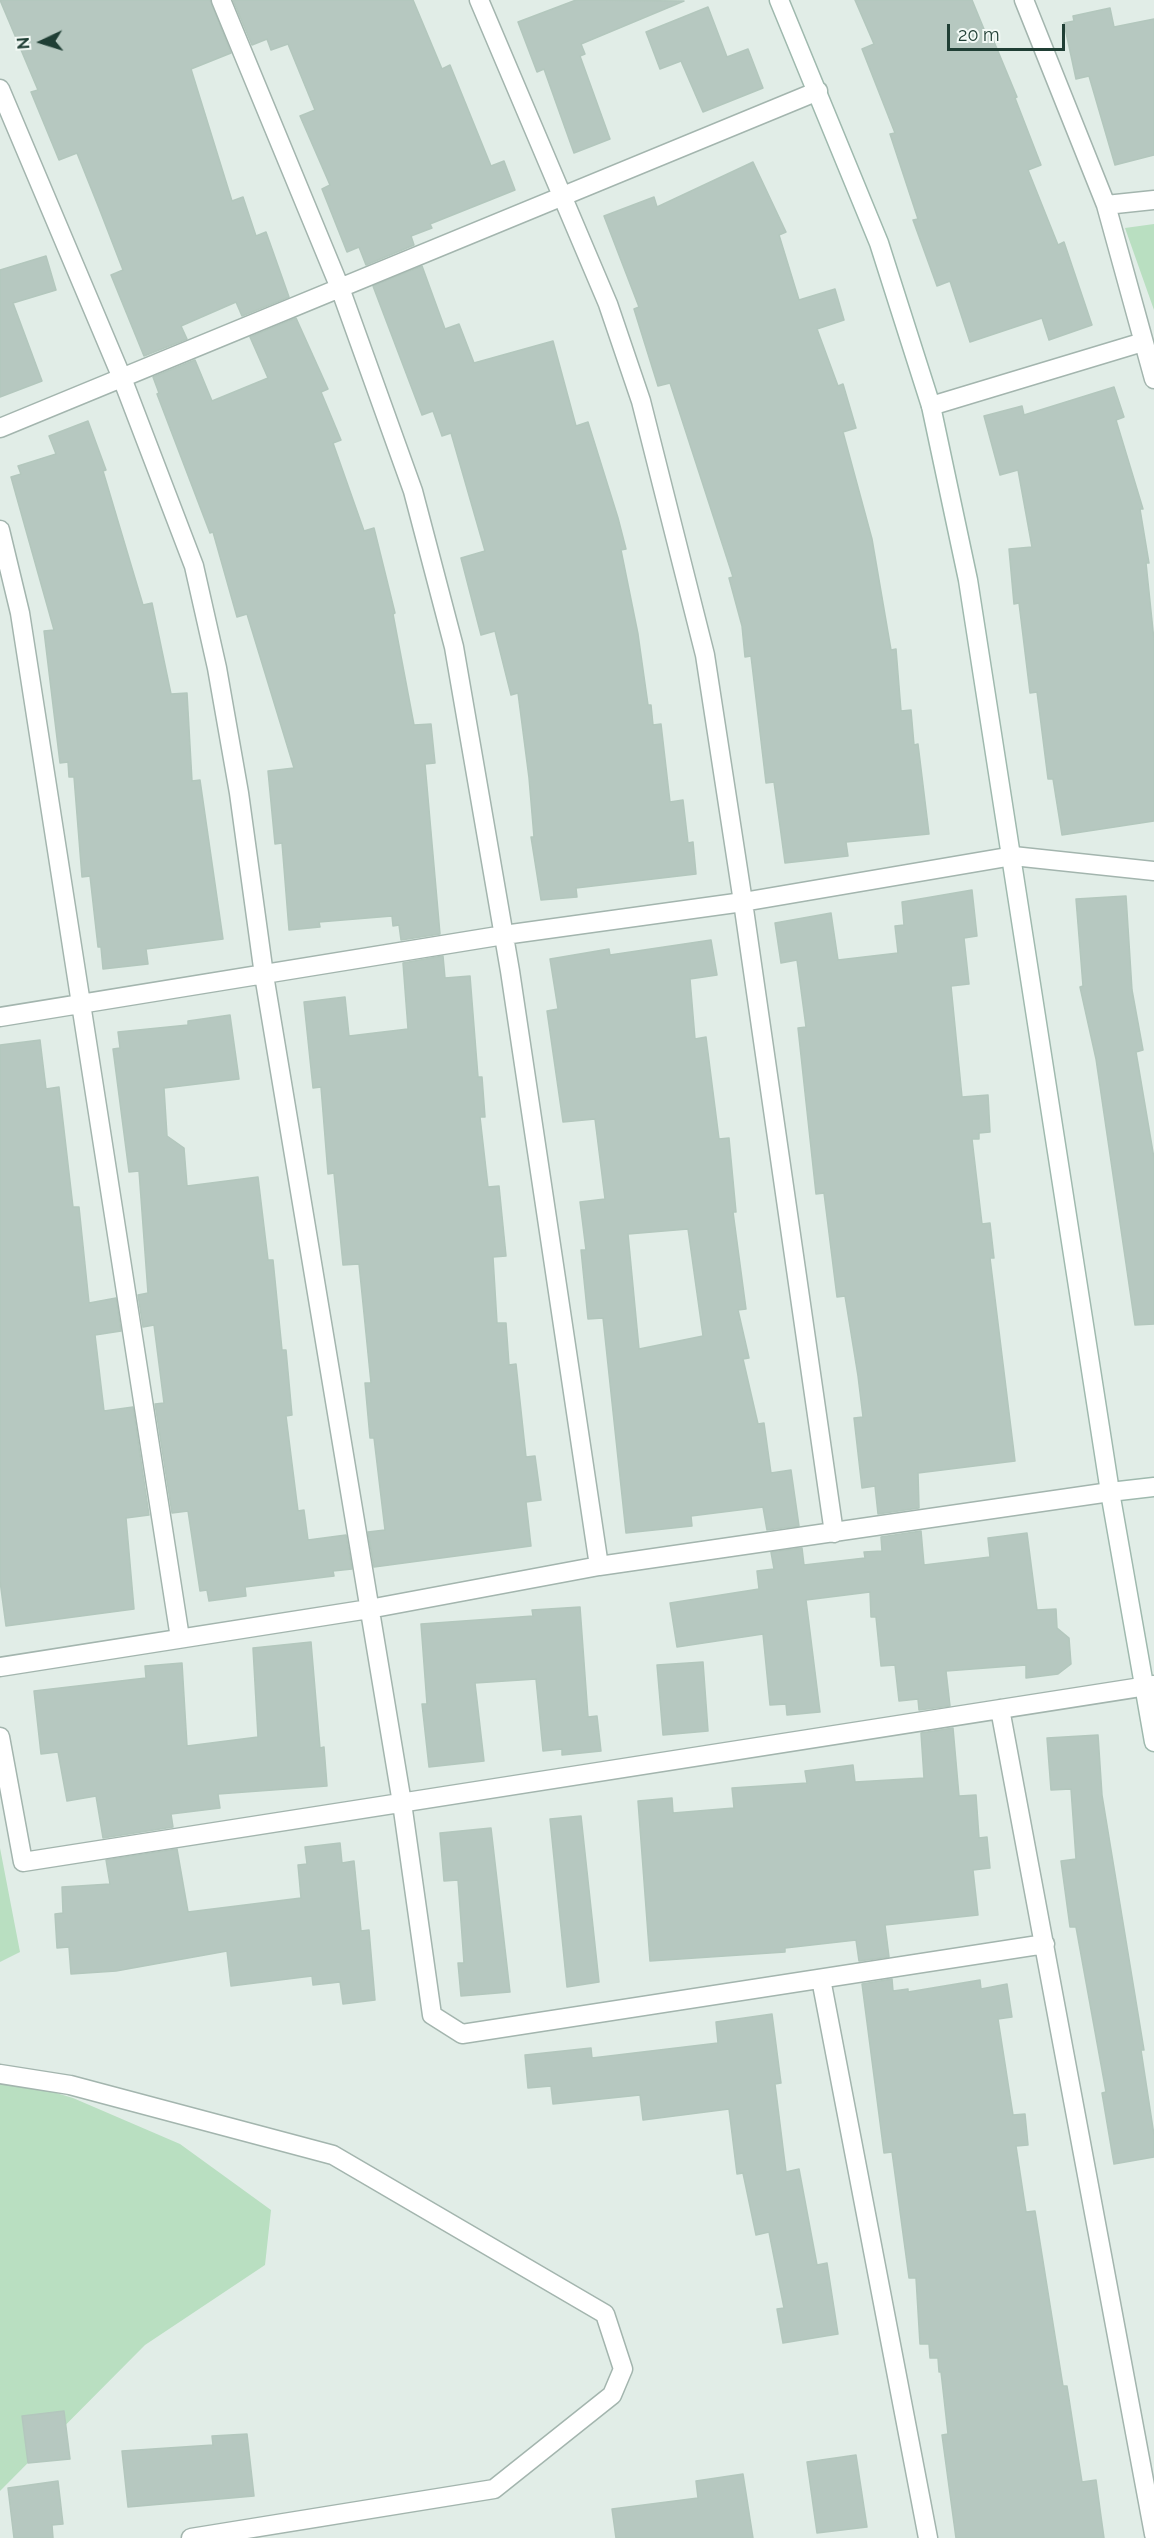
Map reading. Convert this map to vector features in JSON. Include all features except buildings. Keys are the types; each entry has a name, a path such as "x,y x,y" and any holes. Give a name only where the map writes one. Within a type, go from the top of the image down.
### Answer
{"street":[{"path":"221,0 340,288 413,491 454,646 504,935 599,1566"},
{"path":"479,0 608,304 627,355 663,482 705,654 834,1533"},
{"path":"779,0 879,243 931,406 968,580 1013,856 1110,1492 1149,1685 1154,1742"},
{"path":"1024,0 1107,205 1154,379"},
{"path":"0,89 122,378 194,566 217,668 239,793 264,975 402,1803 432,2015 462,2034 1045,1944"},
{"path":"0,428 818,91"},
{"path":"1107,205 1154,200"},
{"path":"931,406 1143,342"},
{"path":"0,530 20,613 180,1638"},
{"path":"0,1017 504,935 743,902 1013,856 1154,871"},
{"path":"0,1667 369,1609 599,1566 1154,1487"},
{"path":"0,1737 23,1862 1149,1685"},
{"path":"1000,1709 1154,2534"},
{"path":"821,1978 928,2538"},
{"path":"0,2074 70,2085 333,2155 605,2314 623,2369 612,2395 494,2489 190,2538"}],"green space":[{"path":"1154,224 1154,310 1125,228"},
{"path":"0,1848 20,1952 0,1962"},
{"path":"0,2076 73,2098 180,2144 271,2210 265,2265 145,2345 0,2491"}]}
